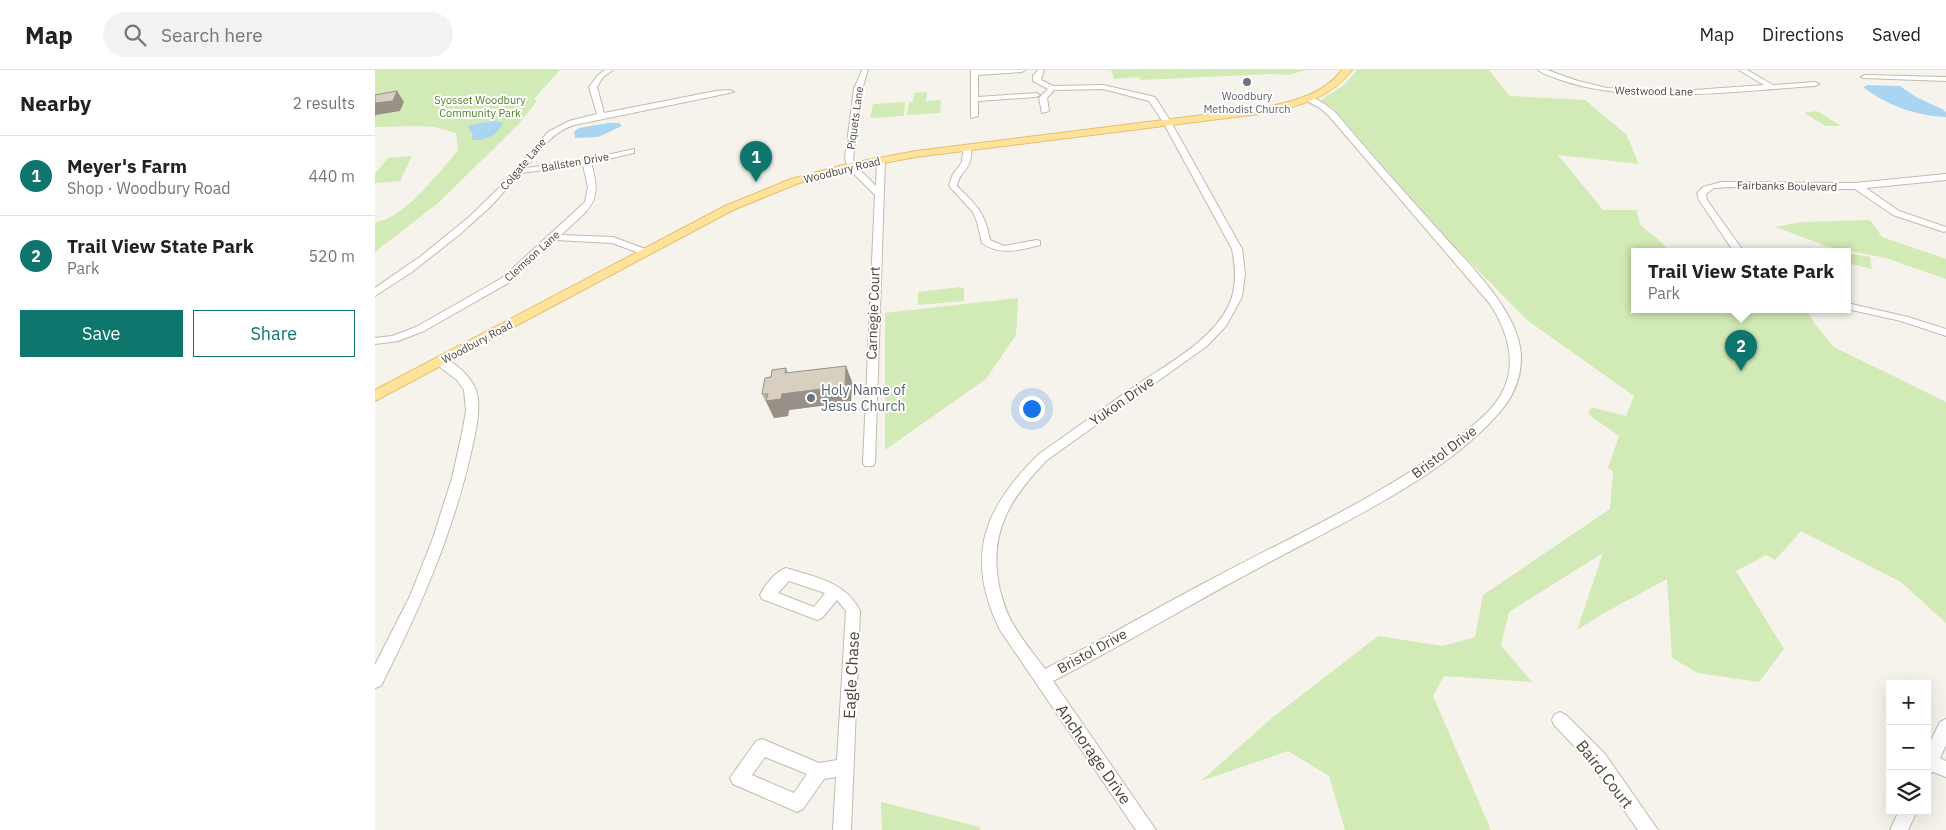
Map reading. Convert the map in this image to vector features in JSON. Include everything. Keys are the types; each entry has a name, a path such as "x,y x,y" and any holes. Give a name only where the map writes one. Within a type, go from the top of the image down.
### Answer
{"main road":[{"name":"Woodbury Road","path":"375,396 748,199 795,181 881,160 967,147 1267,110 1308,98 1330,87 1347,70"}],"street":[{"path":"601,116 594,93 594,85 600,76 611,70"},
{"name":"Piquets Lane","path":"851,166 849,158 858,89 865,70"},
{"path":"974,116 973,71 1022,70"},
{"path":"1041,70 1037,76 1037,81 1052,88 1103,87 1152,99"},
{"name":"Westwood Lane","path":"1541,70 1585,86 1607,90 1694,92 1815,84"},
{"path":"1742,70 1770,86"},
{"path":"1865,77 1946,79"},
{"path":"1045,111 1043,98 1052,88"},
{"name":"Yukon Drive","path":"1041,679 1005,625 996,607 990,587 987,557 991,533 1000,510 1027,472 1043,457 1190,353 1211,336 1230,313 1237,298 1241,282 1241,267 1237,249 1167,122 1146,88"},
{"name":"Colgate Lane","path":"375,293 432,252 469,222 501,192 545,137 554,131 572,123 601,116 715,93 730,92"},
{"path":"974,99 1036,95"},
{"name":"Bristol Drive","path":"1041,679 1396,487 1455,447 1501,404 1511,387 1516,368 1515,345 1512,331 1503,313 1487,292 1332,114 1323,106 1308,98"},
{"path":"967,147 969,159 967,165 954,179 953,186 977,211 982,222 985,242 1002,249 1037,243"},
{"name":"Ballsten Drive","path":"519,171 586,161 631,151"},
{"name":"Carnegie Court","path":"869,462 881,160"},
{"name":"Clemson Lane","path":"375,341 394,339 421,329 493,288 520,269 589,202 594,186 586,161"},
{"path":"851,166 879,194"},
{"name":"Fairbanks Boulevard","path":"1736,248 1703,200 1701,193 1704,188 1711,185 1857,186 1946,176"},
{"path":"1857,186 1896,213 1944,229"},
{"path":"553,237 613,240 645,252"},
{"path":"1851,307 1904,318 1946,333"},
{"path":"375,681 417,597 439,542 458,482 467,441 471,398 469,389 464,380 440,362"},
{"name":"Eagle Chase","path":"835,592 849,602 853,611 842,830"},
{"name":"Anchorage Drive","path":"1041,679 1147,830"},
{"name":"Baird Court","path":"1560,720 1599,760 1632,809 1649,830"},
{"path":"1931,758 1946,726"},
{"path":"1931,765 1946,769"},
{"path":"819,771 846,767"},
{"path":"1899,830 1905,815"}],"green space":[{"name":"Syosset Woodbury Community Park","path":"375,70 560,70 534,99 537,101 518,125 438,203 375,252 375,223 389,218 407,205 426,187 458,150 456,133 435,127 375,127"},
{"path":"1111,70 1306,70 1289,75 1270,74 1141,80 1139,77 1114,79"},
{"path":"1357,70 1489,70 1510,96 1585,100 1626,134 1639,164 1558,155 1603,210 1636,210 1641,226 1666,248 1631,248 1631,313 1809,313 1815,324 1834,347 1946,402 1946,623 1901,582 1801,531 1775,560 1766,555 1736,571 1784,649 1759,682 1698,673 1672,658 1667,579 1577,630 1603,553 1509,612 1501,645 1532,682 1444,676 1433,696 1491,830 1345,830 1329,776 1288,751 1201,781 1272,718 1378,636 1443,646 1475,637 1483,595 1610,509 1613,471 1608,468 1619,436 1588,414 1591,407 1626,416 1634,396 1527,320 1452,244 1333,108 1323,102 1322,99 1344,85"},
{"path":"927,92 926,101 941,100 940,113 907,115 909,102 913,101 914,93"},
{"path":"905,102 904,116 870,118 873,104"},
{"path":"1816,111 1841,126 1826,126 1804,113"},
{"path":"412,156 400,181 375,183 375,174 388,158"},
{"path":"1870,220 1882,237 1946,259 1946,279 1886,258 1851,251 1851,248 1829,247 1775,227 1802,222"},
{"path":"1851,254 1870,257 1872,269 1851,264"},
{"path":"960,287 964,289 964,301 918,305 918,292"},
{"path":"1018,298 1016,335 986,379 885,450 885,313"},
{"path":"881,802 980,827 980,830 882,830"}],"water":[{"path":"1867,85 1900,86 1916,97 1942,109 1946,112 1946,117 1913,112 1892,104 1863,87"},
{"path":"495,121 503,123 494,134 481,140 472,140 473,135 468,127 470,125"},
{"path":"619,123 622,126 598,137 575,138 574,132 579,128"}],"building":[{"path":"397,91 393,101 375,103 375,95"},
{"path":"846,366 845,386 782,394 781,399 766,401 768,394 762,394 765,378 771,377 772,370 786,368 785,373"}],"place":[{"name":"Woodbury Methodist Church","path":"1247,82"},
{"name":"Meyer's Farm","path":"756,182"},
{"name":"Trail View State Park","path":"1741,371"},
{"name":"Holy Name of Jesus Church","path":"811,398"}]}
